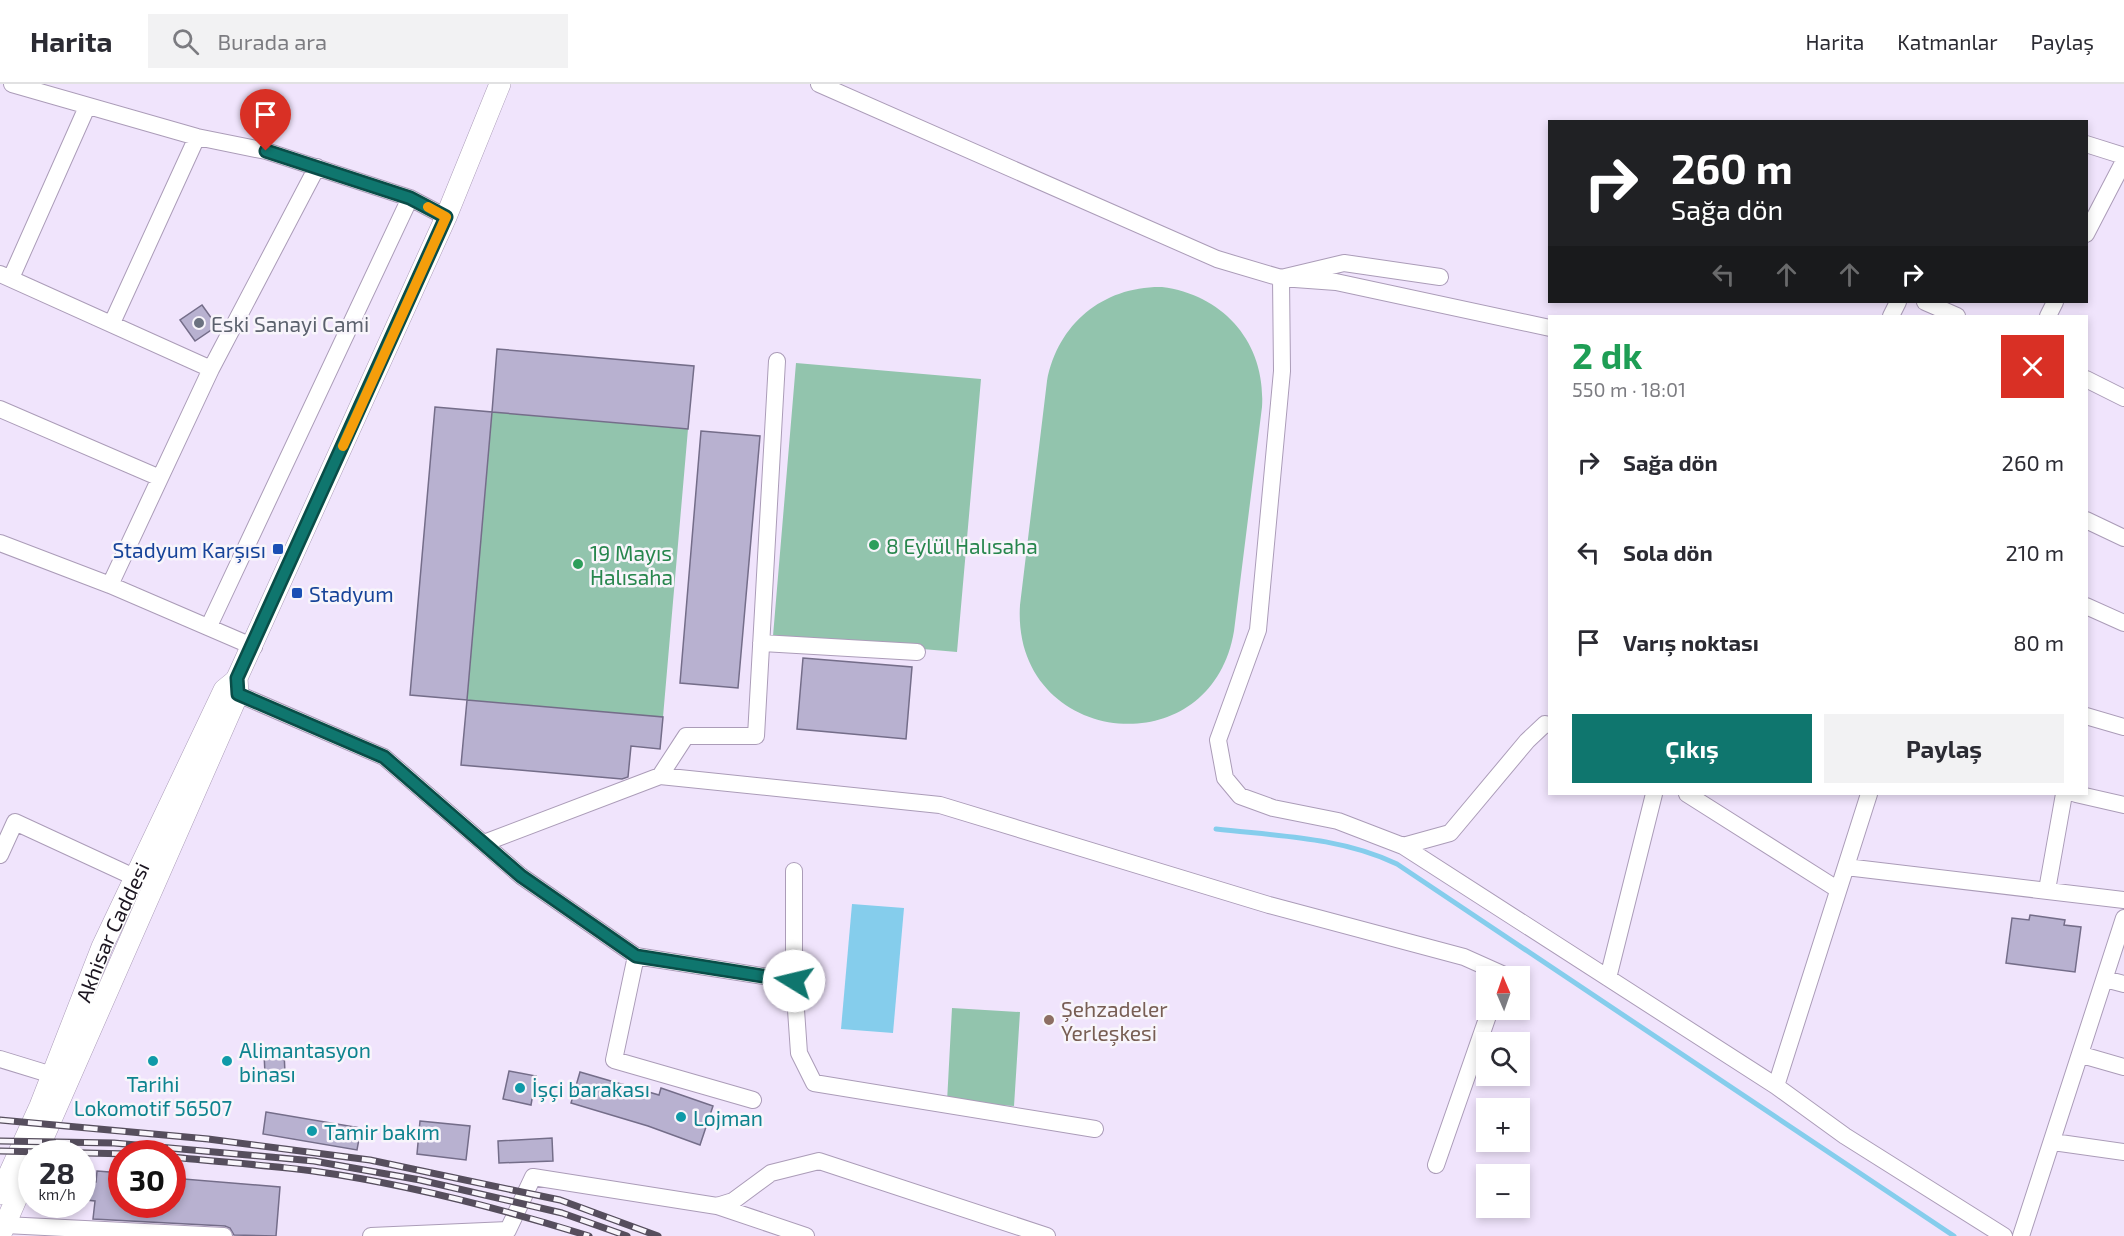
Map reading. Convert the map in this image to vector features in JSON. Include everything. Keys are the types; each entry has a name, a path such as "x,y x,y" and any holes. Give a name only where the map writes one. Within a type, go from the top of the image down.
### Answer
{"main road":[{"path":"40,1140 60,1077 153,886 254,646 446,217 500,84"},
{"name":"Akhisar Caddesi","path":"0,1194 60,1077 102,947 134,877 224,690 238,686"},
{"path":"134,877 153,886"},
{"path":"2,1231 18,1195"}],"street":[{"path":"12,84 197,137 266,151 410,198 446,217"},
{"path":"819,84 1217,259 1281,278 1335,282 1548,328"},
{"path":"87,107 5,276 211,369"},
{"path":"112,323 197,137"},
{"path":"2088,145 2124,156"},
{"path":"2088,230 2124,161"},
{"path":"110,585 211,369 317,167"},
{"path":"209,626 410,198"},
{"path":"1281,278 1344,263 1440,277"},
{"path":"1281,278 1282,370 1258,630 1218,740 1225,778 1240,796 1273,808 1338,821 1403,846 1776,1086 1845,1136 2004,1236"},
{"path":"1927,303 1955,315"},
{"path":"660,776 686,736 756,736 777,361"},
{"path":"2088,380 2124,398"},
{"path":"0,409 160,478"},
{"path":"2088,521 2124,538"},
{"path":"0,543 110,585 254,646"},
{"path":"2088,607 2124,623"},
{"path":"761,643 918,652"},
{"path":"238,686 384,757 521,876 636,956 794,981"},
{"path":"2088,717 2124,727"},
{"path":"1403,846 1450,833 1527,741 1545,724 1548,725"},
{"path":"484,843 660,776 940,805 1269,905 1464,957 1484,966"},
{"path":"1608,978 1654,795"},
{"path":"1689,795 1837,889"},
{"path":"1776,1086 1869,795"},
{"path":"2047,890 2064,795"},
{"path":"2080,795 2124,805"},
{"path":"0,855 15,822 134,877"},
{"path":"1846,867 2124,900"},
{"path":"794,871 794,981 799,1053 814,1083 1095,1129"},
{"path":"2021,1236 2082,1055 2124,918"},
{"path":"636,956 614,1060 753,1100"},
{"path":"2105,979 2124,984"},
{"path":"1436,1165 1487,1020"},
{"path":"2082,1055 2124,1067"},
{"path":"0,1059 60,1077"},
{"path":"2053,1142 2124,1152"},
{"path":"717,1206 733,1201 771,1173 819,1161 1047,1236"},
{"path":"371,1236 508,1230 533,1177 717,1206 806,1236"},
{"path":"2,1231 224,1236"}],"green space":[{"path":"1162,287 1204,300 1237,326 1257,362 1262,407 1234,631 1218,676 1190,705 1154,721 1115,723 1078,712 1046,688 1026,652 1020,605 1047,381 1061,342 1087,312 1103,301 1141,288"},
{"name":"8 Eylül Halısaha","path":"796,363 981,379 957,652 773,636"},
{"name":"19 Mayıs Halısaha","path":"492,412 688,429 663,717 467,700"},
{"path":"952,1008 1020,1012 1014,1106 947,1102"}],"water":[{"path":"852,904 904,908 893,1033 841,1029"}],"building":[{"name":"Eski Sanayi Cami","path":"202,305 217,326 195,341 180,320"},
{"path":"497,349 694,366 688,429 492,412"},
{"path":"435,407 492,412 467,700 410,695"},
{"path":"701,431 760,436 738,688 680,683"},
{"path":"803,658 912,667 906,739 797,729"},
{"path":"467,700 663,717 660,749 631,746 628,777 622,779 461,765"},
{"path":"2030,915 2065,920 2064,925 2081,927 2075,972 2006,963 2012,918 2029,920"},
{"path":"284,1052 285,1073 265,1074 264,1053"},
{"name":"İşçi barakası","path":"509,1071 536,1076 531,1105 503,1099"},
{"path":"580,1072 659,1095 661,1088 713,1106 700,1145 648,1126 571,1103"},
{"name":"Tamir bakım","path":"266,1112 361,1128 357,1150 263,1134"},
{"path":"420,1121 470,1126 466,1160 417,1154"},
{"path":"552,1138 553,1161 499,1163 498,1141"},
{"path":"97,1171 108,1172 108,1218 186,1218 186,1179 280,1187 276,1236 234,1235 230,1228 225,1226 93,1219 96,1218"}],"waterway":[{"path":"1216,829 1331,843 1354,848 1397,864 1954,1236"}],"railway":[{"path":"0,1120 208,1139 370,1160 560,1200 658,1236"},
{"path":"0,1141 114,1143 314,1161 420,1180 562,1213 627,1236"},
{"path":"0,1151 108,1153"},
{"path":"186,1158 348,1176 487,1207 589,1236"}],"slow traffic":[{"path":"343,446 446,217 428,207"}],"place":[{"name":"Eski Sanayi Cami","path":"199,323"},
{"name":"8 Eylül Halısaha","path":"874,545"},
{"name":"Stadyum Karşısı","path":"278,549"},
{"name":"19 Mayıs Halısaha","path":"578,564"},
{"name":"Stadyum","path":"297,593"},
{"name":"Şehzadeler Yerleşkesi","path":"1049,1020"},
{"name":"Tarihi Lokomotif 56507","path":"153,1061"},
{"name":"Alimantasyon binası","path":"227,1061"},
{"name":"İşçi barakası","path":"520,1088"},
{"name":"Lojman","path":"681,1117"},
{"name":"Tamir bakım","path":"312,1131"}],"route":[{"path":"266,151 410,198 446,217 254,646 237,678 238,694 384,757 521,876 636,956 794,981"}]}
